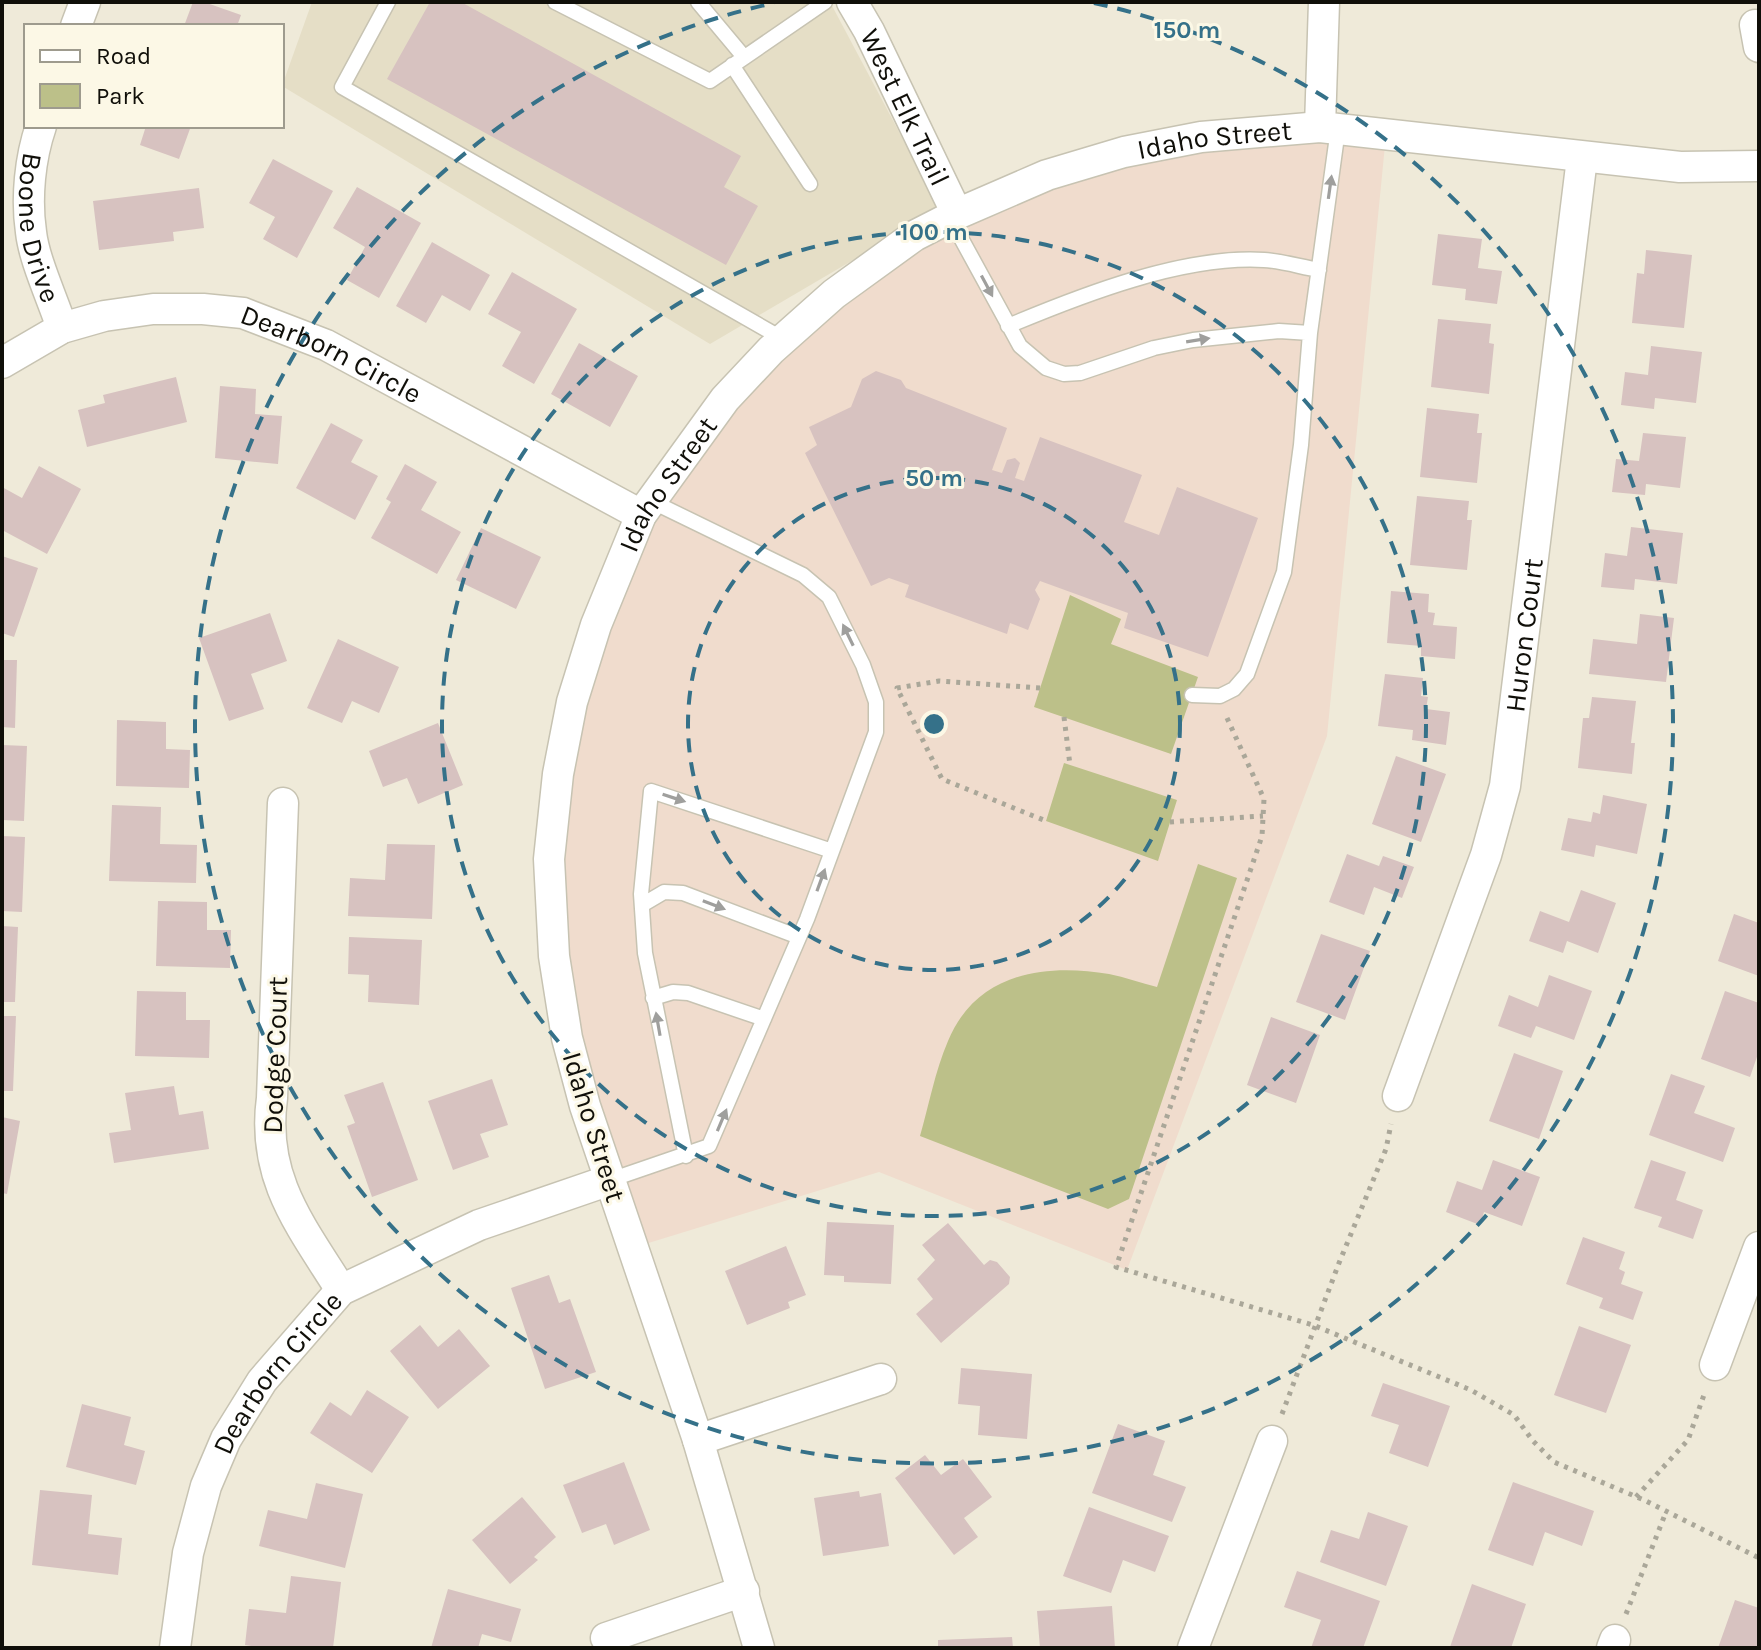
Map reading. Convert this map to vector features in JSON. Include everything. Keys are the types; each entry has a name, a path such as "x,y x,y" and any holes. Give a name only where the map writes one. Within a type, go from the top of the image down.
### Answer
{"street":[{"path":"77,24 85,2"},
{"name":"West Elk Trail","path":"852,2 869,31 953,216"},
{"path":"1324,2 1329,128"},
{"name":"Boone Drive","path":"40,128 34,146 29,201 31,234 62,328"},
{"name":"Idaho Street","path":"759,1648 698,1440 610,1180 567,1038 554,956 549,859 558,774 572,702 596,625 646,508 725,399 783,339 854,279 914,236 1047,175 1124,152 1201,137 1329,128 1680,167 1759,166"},
{"name":"Huron Court","path":"1398,1096 1486,855 1505,786 1582,158"},
{"name":"Dearborn Circle","path":"2,363 62,328 104,316 153,309 243,313 326,345 646,508"},
{"name":"Dodge Court","path":"283,803 270,1136 273,1161 286,1201 341,1290"},
{"name":"Dearborn Circle","path":"175,1648 188,1553 206,1486 226,1439 262,1381 341,1290 479,1225 610,1180"},
{"path":"1715,1365 1759,1247"},
{"path":"698,1440 881,1379"},
{"path":"1193,1648 1272,1441"},
{"path":"606,1638 744,1591"}],"lane":[{"path":"388,2 342,87 783,339"},
{"path":"555,2 710,81 825,2"},
{"path":"698,2 738,61 810,184"},
{"path":"1192,695 1216,696 1234,689 1247,674 1284,572 1319,270 1329,128"},
{"path":"953,216 1020,346 1046,368 1064,374 1080,373 1154,348 1193,340 1279,331 1310,333"},
{"path":"1008,326 1149,275 1209,261 1266,260 1319,270"},
{"path":"610,1180 709,1146 799,937 876,732 876,702 863,665 829,597 803,575 646,508"},
{"path":"686,1156 645,953 642,905 651,791 832,851"},
{"path":"642,905 664,892 683,893 799,937"},
{"path":"653,998 673,992 688,993 764,1019"}],"path":[{"path":"1040,688 939,681 897,688 942,779 1046,821"},
{"path":"1216,696 1264,799 1262,836 1116,1267 1315,1325 1471,1390 1514,1415 1554,1462 1636,1497 1759,1558"},
{"path":"1064,717 1070,765"},
{"path":"1170,822 1263,816"},
{"path":"1272,1441 1386,1149 1398,1096"},
{"path":"1636,1497 1688,1440 1715,1365"},
{"path":"1613,1644 1666,1512"}],"shaded area":[{"path":"312,2 830,2 940,209 710,344 284,87"},
{"path":"1314,136 1385,145 1327,736 1127,1270 879,1172 642,1245 591,1094 568,980 561,865 567,769 588,684 648,523 734,407 802,334 931,238 1055,181 1198,147"}],"green space":[{"path":"1070,595 1121,619 1111,644 1198,677 1171,754 1034,707"},
{"path":"1064,763 1177,800 1158,861 1046,821"},
{"path":"1198,864 1237,878 1129,1199 1108,1209 920,1136 948,1041 960,1018 976,1000 994,987 1037,972 1060,970 1109,974 1157,987"}],"building":[{"path":"193,2 204,2 241,15 238,24 185,24"},
{"path":"430,2 461,2 741,156 724,187 758,206 726,265 387,79"},
{"path":"145,128 190,128 179,159 140,145"},
{"path":"273,159 333,191 297,258 263,239 275,217 249,203"},
{"path":"357,187 421,223 379,298 347,280 365,247 333,228"},
{"path":"199,188 204,228 173,232 174,241 99,250 93,201"},
{"path":"1438,234 1482,239 1478,268 1502,271 1497,304 1465,300 1466,289 1432,285"},
{"path":"432,242 490,275 470,311 442,295 426,323 396,306"},
{"path":"1646,250 1692,255 1684,328 1632,323 1637,273 1644,274"},
{"path":"512,272 577,309 534,384 502,366 521,332 488,314"},
{"path":"1438,319 1491,324 1489,343 1494,344 1489,394 1431,387"},
{"path":"579,343 638,376 610,427 551,394"},
{"path":"1651,346 1702,352 1696,403 1655,398 1654,409 1621,405 1625,372 1648,375"},
{"path":"876,371 901,380 906,388 1007,428 992,470 1002,473 1007,460 1015,458 1020,463 1015,478 1024,481 1040,437 1142,475 1124,522 1159,535 1177,487 1258,518 1208,657 1124,628 1128,613 1040,581 1035,590 1040,599 1028,630 1010,623 1007,634 905,597 909,585 889,578 871,586 805,453 817,445 809,427 851,407 862,379"},
{"path":"176,377 187,422 87,447 78,410 105,403 103,395"},
{"path":"220,386 256,389 255,414 282,416 278,464 215,458"},
{"path":"1427,408 1479,414 1477,433 1482,433 1477,483 1420,477"},
{"path":"331,423 363,440 351,462 378,476 355,520 296,488"},
{"path":"1643,433 1686,437 1680,488 1646,484 1645,495 1612,492 1616,459 1639,461"},
{"path":"405,464 437,482 421,510 461,532 437,574 371,538 391,502 386,499"},
{"path":"39,466 81,489 47,554 2,530 2,487 22,498"},
{"path":"1417,496 1469,501 1467,520 1472,520 1467,570 1410,565"},
{"path":"1631,527 1683,533 1677,584 1635,579 1634,590 1601,587 1605,553 1627,556"},
{"path":"481,528 541,557 516,609 456,580"},
{"path":"2,556 38,568 14,637 2,633"},
{"path":"1391,591 1429,594 1428,612 1435,613 1433,625 1457,627 1455,659 1421,656 1421,646 1387,643"},
{"path":"270,613 287,661 251,674 264,709 229,721 199,638"},
{"path":"1640,614 1674,618 1666,682 1589,674 1593,639 1637,644"},
{"path":"338,639 399,667 379,713 352,701 342,723 307,708"},
{"path":"2,660 17,660 15,728 2,727"},
{"path":"1385,674 1423,678 1421,696 1428,697 1426,709 1450,712 1446,745 1412,740 1413,730 1378,726"},
{"path":"1592,697 1636,701 1631,743 1635,743 1632,774 1578,768 1583,718 1589,718"},
{"path":"117,720 166,722 166,749 190,750 189,788 116,786"},
{"path":"438,723 463,785 418,804 407,778 383,787 369,751"},
{"path":"2,745 27,746 24,821 2,820"},
{"path":"1396,756 1446,774 1421,842 1372,824"},
{"path":"1603,795 1647,804 1637,854 1596,845 1594,857 1561,850 1568,818 1591,822 1593,812 1600,814"},
{"path":"112,805 161,807 160,844 197,845 196,883 109,881"},
{"path":"2,836 25,837 22,912 2,911"},
{"path":"387,844 435,845 432,919 348,916 350,878 385,880"},
{"path":"1347,854 1379,866 1383,856 1414,867 1402,898 1374,887 1364,915 1329,902"},
{"path":"1581,890 1616,903 1598,953 1567,941 1563,953 1529,941 1540,911 1569,922"},
{"path":"158,901 207,902 207,930 231,930 230,968 156,966"},
{"path":"1734,914 1759,923 1759,976 1718,961"},
{"path":"2,926 18,927 15,1002 2,1002"},
{"path":"1321,934 1370,951 1345,1020 1296,1002"},
{"path":"349,937 422,940 419,1005 368,1002 369,975 348,974"},
{"path":"1549,975 1592,991 1574,1040 1536,1026 1531,1038 1498,1026 1509,995 1538,1007"},
{"path":"137,991 186,992 186,1020 210,1020 209,1058 135,1056"},
{"path":"1725,991 1759,1003 1759,1051 1750,1077 1701,1059"},
{"path":"2,1016 16,1016 13,1091 2,1091"},
{"path":"1271,1017 1320,1035 1296,1103 1247,1085"},
{"path":"1514,1053 1563,1071 1539,1139 1489,1121"},
{"path":"1671,1074 1705,1086 1694,1113 1735,1128 1723,1162 1649,1135"},
{"path":"492,1079 508,1125 480,1134 489,1157 453,1170 428,1101"},
{"path":"383,1082 418,1180 372,1197 347,1126 355,1123 344,1095"},
{"path":"174,1086 179,1115 203,1111 209,1149 114,1163 109,1133 131,1130 125,1093"},
{"path":"2,1117 20,1121 7,1194 2,1193"},
{"path":"1493,1160 1540,1177 1522,1226 1484,1212 1480,1225 1446,1212 1457,1181 1482,1190"},
{"path":"1651,1160 1686,1172 1676,1200 1703,1210 1693,1239 1658,1227 1662,1217 1634,1208"},
{"path":"827,1222 894,1225 891,1284 844,1282 844,1276 824,1275"},
{"path":"948,1223 984,1265 990,1260 997,1262 1010,1277 1009,1284 941,1343 916,1314 933,1299 917,1279 935,1260 922,1245"},
{"path":"1583,1237 1625,1252 1619,1269 1625,1272 1621,1284 1643,1292 1633,1320 1599,1308 1603,1298 1566,1284"},
{"path":"786,1246 806,1295 788,1302 790,1308 747,1325 725,1271"},
{"path":"549,1275 559,1303 570,1299 596,1372 545,1389 511,1288"},
{"path":"420,1325 438,1347 459,1329 490,1366 438,1409 390,1351"},
{"path":"1579,1326 1631,1345 1606,1413 1554,1395"},
{"path":"961,1368 1032,1374 1027,1439 978,1435 980,1406 958,1404"},
{"path":"1383,1383 1450,1406 1428,1467 1389,1453 1399,1425 1371,1416"},
{"path":"367,1390 409,1417 372,1473 310,1433 330,1402 351,1416"},
{"path":"82,1404 131,1417 124,1445 145,1451 136,1485 66,1467"},
{"path":"1118,1424 1165,1441 1153,1475 1186,1487 1172,1522 1092,1493"},
{"path":"925,1455 941,1475 963,1459 992,1497 964,1518 978,1537 954,1555 895,1478"},
{"path":"624,1462 650,1530 614,1545 606,1524 582,1533 563,1485"},
{"path":"1513,1482 1594,1511 1582,1546 1545,1532 1533,1566 1488,1550"},
{"path":"316,1483 363,1494 345,1568 259,1546 268,1510 307,1519"},
{"path":"40,1490 92,1495 88,1534 122,1538 118,1575 32,1565"},
{"path":"859,1491 860,1497 881,1493 889,1546 823,1556 814,1498"},
{"path":"522,1497 556,1537 534,1557 538,1560 510,1584 472,1540"},
{"path":"1089,1507 1169,1536 1155,1572 1123,1560 1111,1593 1063,1576"},
{"path":"1368,1512 1408,1526 1386,1586 1320,1562 1331,1530 1359,1539"},
{"path":"1297,1571 1380,1601 1363,1648 1311,1648 1321,1620 1284,1607"},
{"path":"291,1576 341,1582 333,1648 245,1645 249,1609 286,1613"},
{"path":"1472,1584 1526,1604 1511,1648 1450,1647"},
{"path":"448,1589 521,1609 511,1642 482,1634 478,1648 431,1648"},
{"path":"1735,1600 1759,1608 1759,1648 1718,1648"},
{"path":"1112,1606 1115,1648 1040,1648 1037,1611"},
{"path":"1012,1637 1013,1648 938,1648 938,1640"}]}
